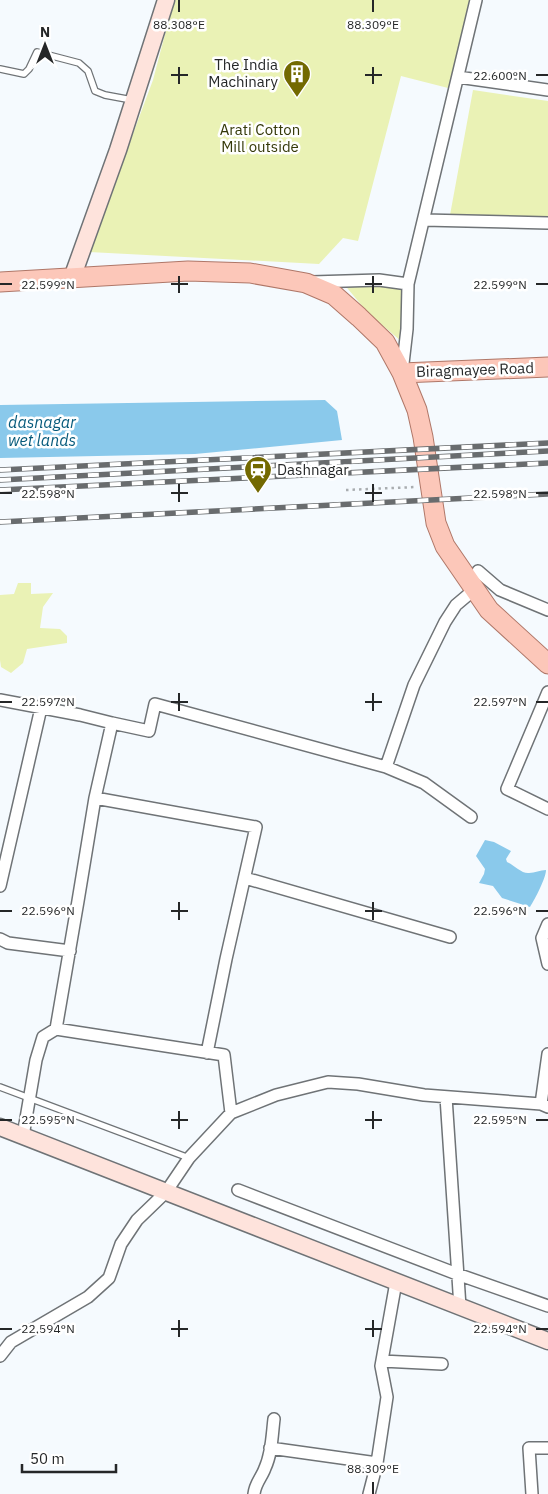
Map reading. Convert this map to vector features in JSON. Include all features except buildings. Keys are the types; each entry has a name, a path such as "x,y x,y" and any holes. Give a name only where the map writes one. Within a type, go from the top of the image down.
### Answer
{"main road":[{"path":"0,282 188,271 250,273 306,283 334,295 384,342 402,373 416,410 436,523 445,546 476,580 489,610 548,664"},
{"name":"Biragmayee Road","path":"402,373 548,367"}],"street":[{"path":"72,278 134,100 166,0"},
{"path":"402,373 407,329 408,284 476,0"},
{"path":"458,77 548,90"},
{"path":"424,220 548,223"},
{"path":"306,283 379,280 408,284"},
{"path":"386,767 414,684 445,622 476,580 548,610"},
{"path":"548,692 507,789 548,809"},
{"path":"0,700 149,731 155,704 386,767 424,783 471,817"},
{"path":"0,886 41,708"},
{"path":"56,1029 95,798 112,723"},
{"path":"95,798 256,827 207,1053"},
{"path":"244,878 450,937"},
{"path":"548,924 542,938 548,964"},
{"path":"0,939 8,943 70,952"},
{"path":"23,1136 36,1060 43,1037 56,1029 224,1055 231,1113"},
{"path":"0,1356 11,1342 88,1297 109,1278 121,1244 137,1220 166,1192 189,1158 231,1113 276,1095 328,1082 358,1084 424,1095 544,1106 548,1054"},
{"path":"446,1097 460,1307"},
{"path":"0,1127 548,1341"},
{"path":"238,1190 457,1274 548,1306"},
{"path":"369,1494 377,1464 387,1397 381,1366 396,1282"},
{"path":"382,1361 442,1364"},
{"path":"254,1494 254,1487 266,1468 274,1419"},
{"path":"270,1448 377,1464"},
{"path":"532,1494 529,1448 548,1448"}],"lane":[{"path":"0,69 24,74 37,52 79,63 88,72 95,91 105,95 134,100"},
{"path":"0,1087 189,1158"}],"path":[{"path":"346,490 430,486"}],"green space":[{"name":"Arati Cotton Mill outside","path":"174,0 472,0 452,89 401,76 358,241 343,238 319,264 89,252 153,80"},
{"path":"473,90 548,101 548,218 450,215"},
{"path":"343,283 404,290 401,341 368,313"},
{"path":"18,583 31,583 31,594 53,593 43,607 40,628 60,629 67,636 67,643 27,649 23,663 11,673 1,667 0,660 0,595 14,594"}],"water":[{"name":"dasnagar wet lands","path":"325,400 337,411 342,440 195,454 0,458 0,405"},
{"path":"485,840 494,842 511,851 506,859 507,862 526,873 546,870 546,874 530,907 502,898 493,886 479,883 485,869 476,856"}],"railway":[{"path":"0,470 548,443"},
{"path":"0,480 548,451"},
{"path":"0,490 548,463"},
{"path":"0,522 548,494"}],"place":[{"name":"The India Machinary","path":"297,98"},
{"name":"Dashnagar","path":"258,494"}]}
